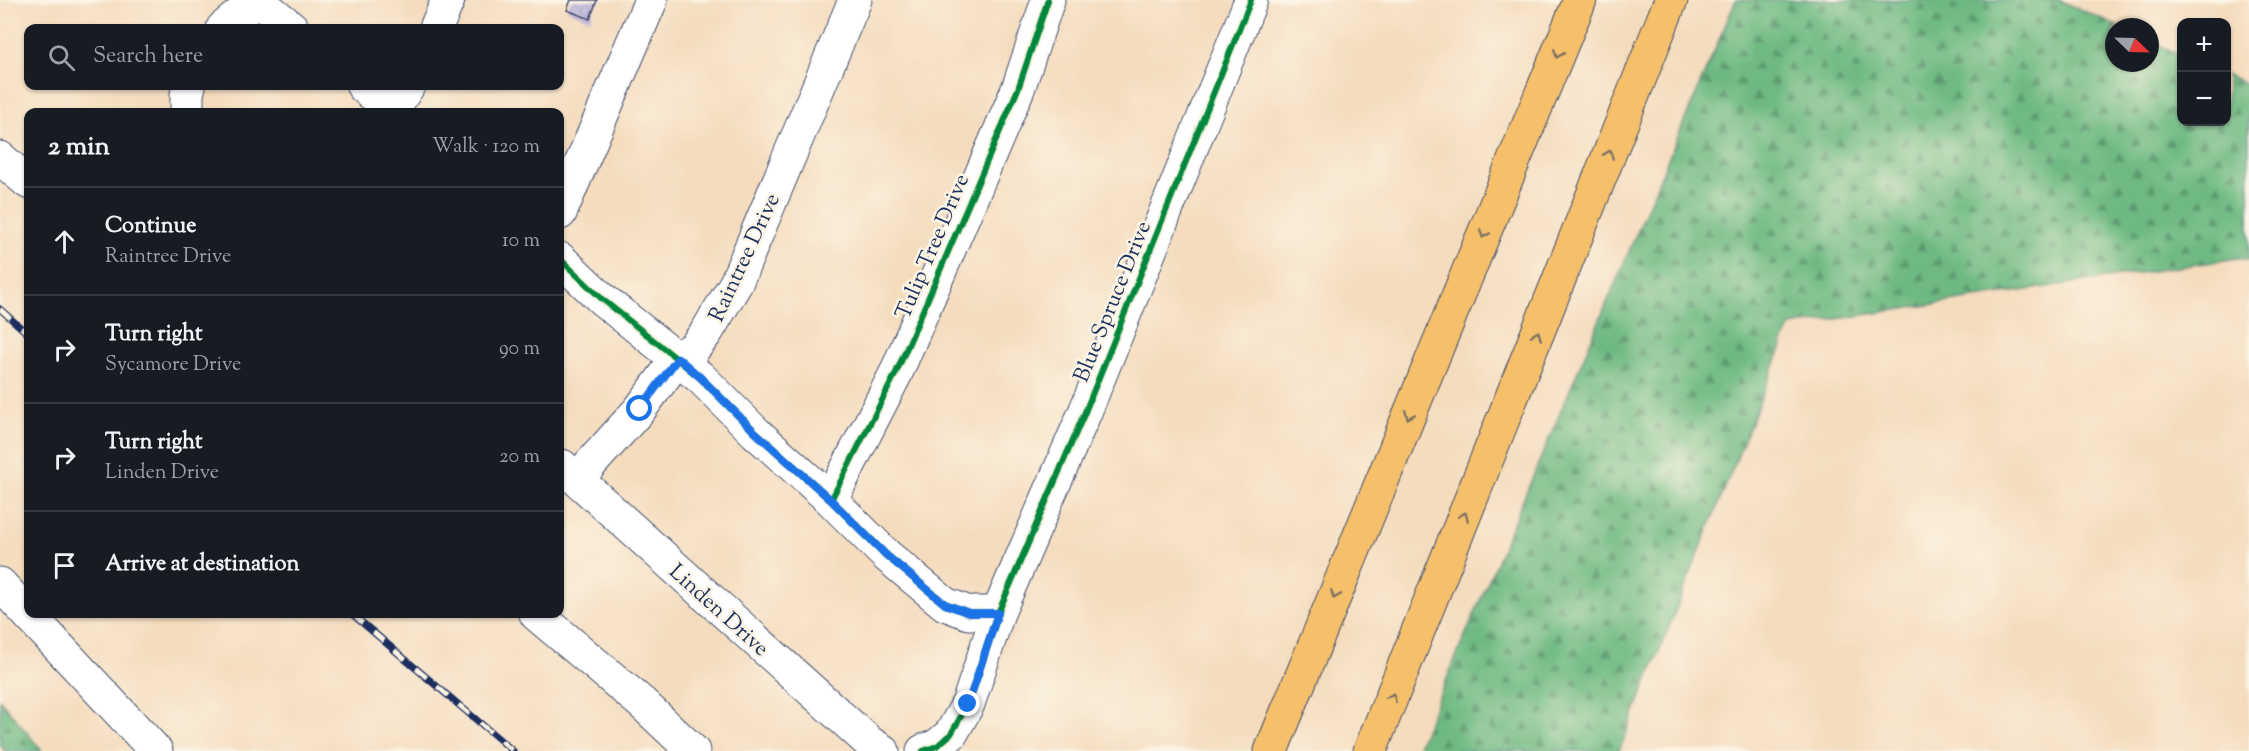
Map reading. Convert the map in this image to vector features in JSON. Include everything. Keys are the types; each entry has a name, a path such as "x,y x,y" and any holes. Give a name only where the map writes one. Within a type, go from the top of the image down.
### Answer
{"highway":[{"path":"1270,751 1580,0"},
{"path":"1370,751 1671,0"}],"street":[{"path":"228,24 257,0 287,24"},
{"path":"438,24 448,0"},
{"path":"564,204 651,0"},
{"name":"Raintree Drive","path":"568,471 640,409 678,358 694,348 706,333 736,283 855,0"},
{"name":"Tulip Tree Drive","path":"831,500 901,362 1018,89 1048,0"},
{"name":"Blue Spruce Drive","path":"998,613 1085,412 1251,0"},
{"path":"187,108 188,90"},
{"path":"371,90 398,103"},
{"path":"0,158 24,179"},
{"path":"564,263 602,299 701,378 886,555 945,604 969,613 998,613 968,704 951,734 937,746 923,751"},
{"name":"Linden Drive","path":"568,471 861,735 883,751"},
{"path":"0,584 24,610"},
{"path":"32,618 156,751"},
{"path":"541,618 643,704 693,751"}],"green space":[{"path":"1736,0 2059,0 2105,21 2105,72 2159,72 2159,45 2177,53 2177,126 2231,126 2231,77 2249,85 2249,260 2238,258 1790,326 1619,751 1416,751"},
{"path":"0,700 42,751 5,751 0,745"}],"building":[{"path":"571,0 597,0 590,19 567,10"}],"railway":[{"path":"0,309 24,330"},
{"path":"357,618 513,751"}],"cycle path":[{"path":"831,500 896,373 1018,89 1048,0"},
{"path":"923,751 937,746 951,734 968,704 998,613 1085,412 1251,0"},
{"path":"564,263 602,299 701,378 886,555 945,604 969,613 998,613"}],"route":[{"path":"640,409 678,358 755,432 831,500 886,555 945,604 969,613 998,613 968,704"}]}
